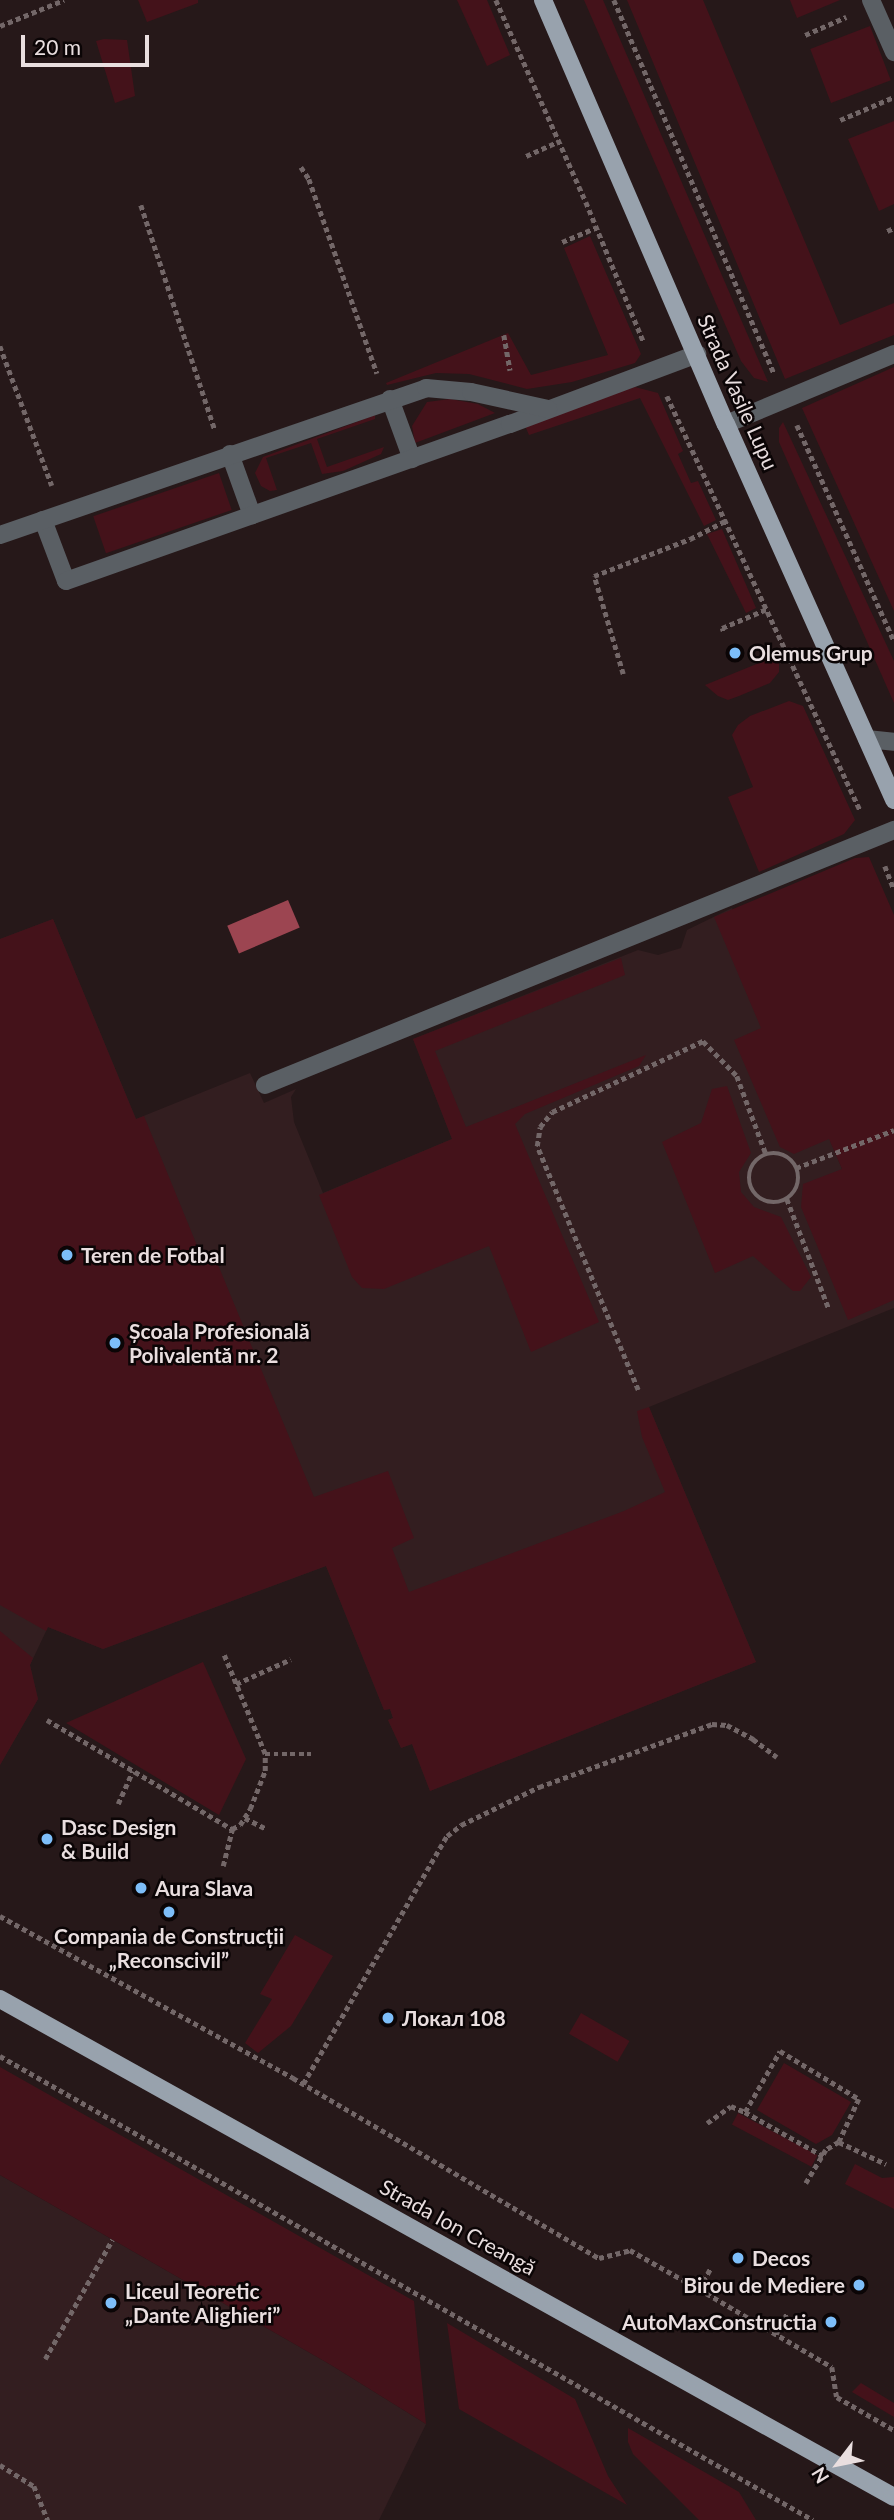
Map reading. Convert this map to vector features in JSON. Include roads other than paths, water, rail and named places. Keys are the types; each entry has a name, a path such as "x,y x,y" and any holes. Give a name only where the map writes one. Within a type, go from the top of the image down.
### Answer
{"main road":[{"name":"Strada Vasile Lupu","path":"543,0 726,424 894,800"},
{"name":"Strada Ion Creangă","path":"0,1998 894,2497"}],"lane":[{"path":"872,3 894,52"},
{"path":"43,520 66,581 412,459 697,354"},
{"path":"726,424 894,354"},
{"path":"0,535 426,388 471,392 548,409"},
{"path":"390,399 412,459"},
{"path":"227,455 252,515"},
{"path":"867,738 894,742"},
{"path":"265,1085 894,830"}],"place":[{"name":"Olemus Grup","path":"735,653"},
{"name":"Teren de Fotbal","path":"67,1255"},
{"name":"Școala Profesională Polivalentă nr. 2","path":"115,1343"},
{"name":"Dasc Design & Build","path":"47,1839"},
{"name":"Aura Slava","path":"141,1888"},
{"name":"Compania de Construcții „Reconscivil”","path":"169,1912"},
{"name":"Локал 108","path":"388,2018"},
{"name":"Decos","path":"738,2258"},
{"name":"Birou de Mediere","path":"859,2285"},
{"name":"Liceul Teoretic „Dante Alighieri”","path":"111,2303"},
{"name":"AutoMaxConstructia","path":"831,2322"}]}
